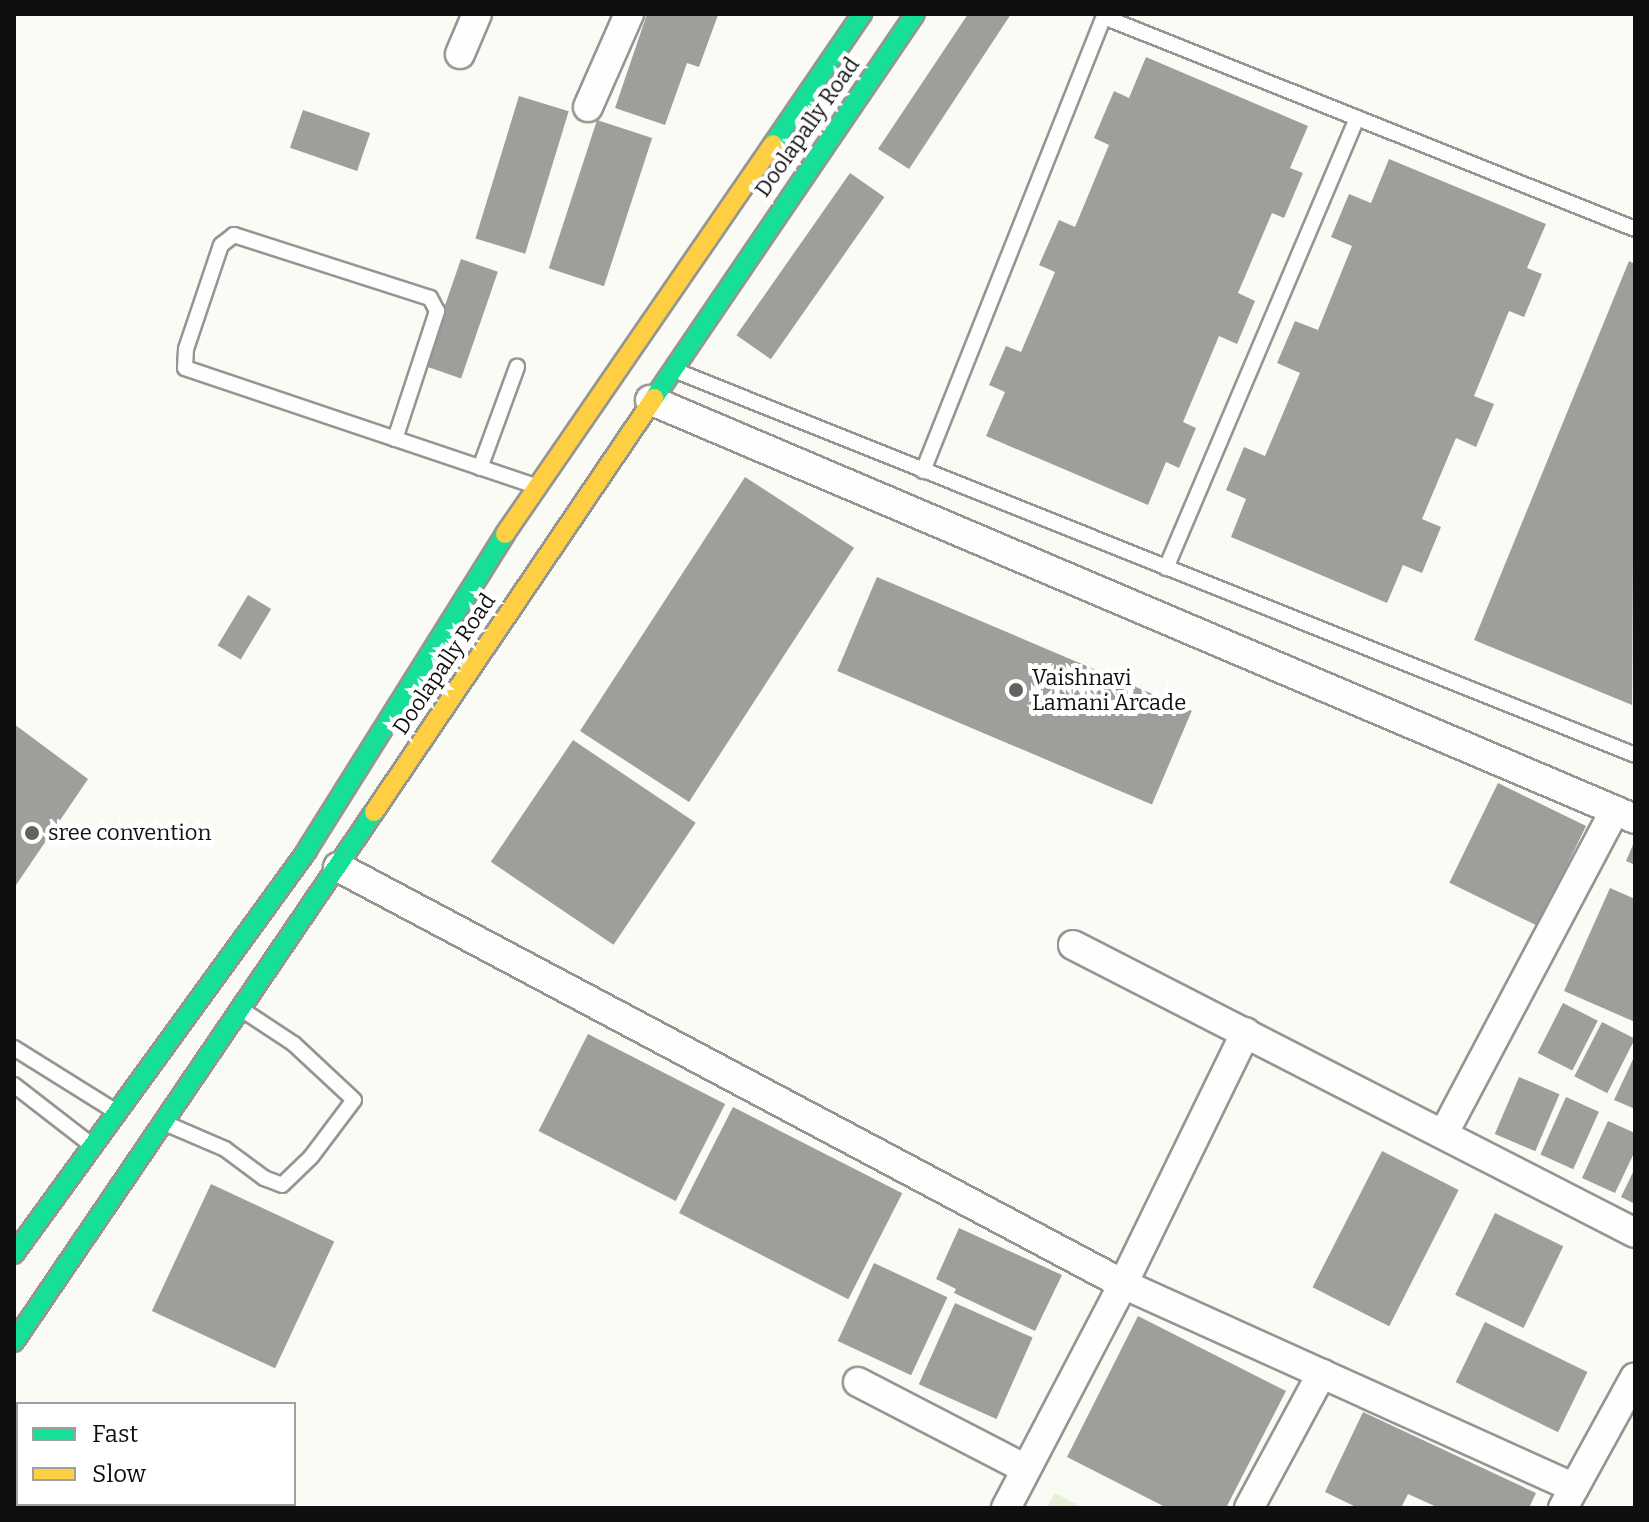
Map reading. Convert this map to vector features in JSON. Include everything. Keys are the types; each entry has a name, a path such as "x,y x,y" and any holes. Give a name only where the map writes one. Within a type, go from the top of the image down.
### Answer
{"main road":[{"name":"Doolapally Road","path":"14,1254 307,850 537,487 862,14"},
{"name":"Doolapally Road","path":"14,1342 338,867 670,369 915,14"}],"street":[{"path":"460,54 477,14"},
{"path":"588,107 629,14"},
{"path":"650,400 1625,815 1445,1131"},
{"path":"338,867 1123,1284 1322,1373 1568,1498 1632,1390"},
{"path":"1073,945 1445,1131 1635,1233"},
{"path":"1006,1508 1123,1284 1246,1032"},
{"path":"1249,1508 1322,1373"},
{"path":"858,1382 1026,1469"}],"lane":[{"path":"923,471 1104,17 1635,229"},
{"path":"1166,568 1357,118"},
{"path":"395,439 437,311 430,298 234,235 221,245 186,349 185,368 480,468 537,487"},
{"path":"480,468 517,367"},
{"path":"670,369 1635,755"},
{"path":"163,1123 225,1149 264,1178 282,1185 354,1100 294,1044 241,1009"},
{"path":"14,1048 116,1112"},
{"path":"14,1085 91,1144"}],"green space":[{"path":"1055,1493 1084,1508 1047,1508"}],"building":[{"path":"647,14 718,15 699,67 687,63 665,125 615,108"},
{"path":"968,14 1011,14 909,169 878,149"},
{"path":"1146,57 1308,126 1290,168 1303,173 1284,218 1272,213 1238,293 1255,301 1237,344 1219,336 1183,422 1196,428 1179,468 1166,462 1148,505 986,436 1005,392 989,385 1006,346 1021,352 1055,272 1039,265 1059,220 1075,227 1109,145 1094,138 1114,91 1129,98"},
{"path":"519,96 569,111 525,254 475,238"},
{"path":"303,110 370,133 357,171 290,148"},
{"path":"597,120 652,138 604,286 549,268"},
{"path":"1389,159 1546,224 1527,268 1542,274 1524,317 1509,311 1474,396 1494,404 1476,447 1456,438 1422,519 1441,527 1422,573 1403,565 1387,603 1231,537 1246,499 1226,490 1244,447 1265,456 1300,373 1277,363 1295,321 1318,330 1352,246 1331,237 1349,194 1371,203"},
{"path":"850,173 884,197 771,359 736,335"},
{"path":"461,259 498,272 461,379 424,366"},
{"path":"1629,261 1635,264 1632,705 1474,640"},
{"path":"745,477 854,548 689,802 580,731"},
{"name":"Vaishnavi Lamani Arcade","path":"877,577 1192,711 1152,805 837,671"},
{"path":"248,595 271,609 241,659 218,646"},
{"name":"sree convention","path":"14,724 88,779 14,888"},
{"path":"573,740 696,823 613,945 491,862"},
{"path":"1498,783 1586,826 1537,926 1449,883"},
{"path":"1635,840 1635,865 1626,861"},
{"path":"1610,888 1635,899 1635,1022 1564,991"},
{"path":"1563,1003 1598,1021 1572,1071 1538,1053"},
{"path":"1602,1022 1635,1039 1607,1093 1574,1076"},
{"path":"588,1034 725,1104 676,1201 539,1131"},
{"path":"1635,1055 1635,1109 1614,1100"},
{"path":"1519,1077 1560,1094 1535,1151 1495,1134"},
{"path":"1566,1097 1599,1112 1573,1169 1540,1155"},
{"path":"733,1107 902,1193 848,1299 679,1213"},
{"path":"1608,1121 1635,1133 1635,1151 1615,1193 1582,1178"},
{"path":"1382,1151 1459,1190 1389,1326 1313,1287"},
{"path":"1635,1168 1635,1204 1621,1197"},
{"path":"211,1184 334,1241 275,1368 152,1311"},
{"path":"1495,1213 1563,1246 1523,1328 1455,1295"},
{"path":"959,1228 1062,1275 1035,1331 954,1293 956,1289 936,1279"},
{"path":"874,1263 947,1297 911,1375 838,1341"},
{"path":"955,1303 1033,1338 996,1419 919,1384"},
{"path":"1138,1316 1286,1391 1226,1508 1167,1508 1067,1457"},
{"path":"1485,1322 1587,1372 1558,1432 1456,1382"},
{"path":"1363,1412 1536,1493 1529,1508 1439,1508 1408,1494 1401,1508 1358,1508 1325,1492"}],"traffic: fast":[{"path":"773,144 862,14"},
{"path":"654,398 915,14"},
{"path":"14,1254 307,850 505,534"},
{"path":"14,1342 374,812"}],"traffic: slow":[{"path":"505,534 773,144"},
{"path":"374,812 654,398"}],"place":[{"name":"Vaishnavi Lamani Arcade","path":"1016,690"},
{"name":"sree convention","path":"32,833"}]}
